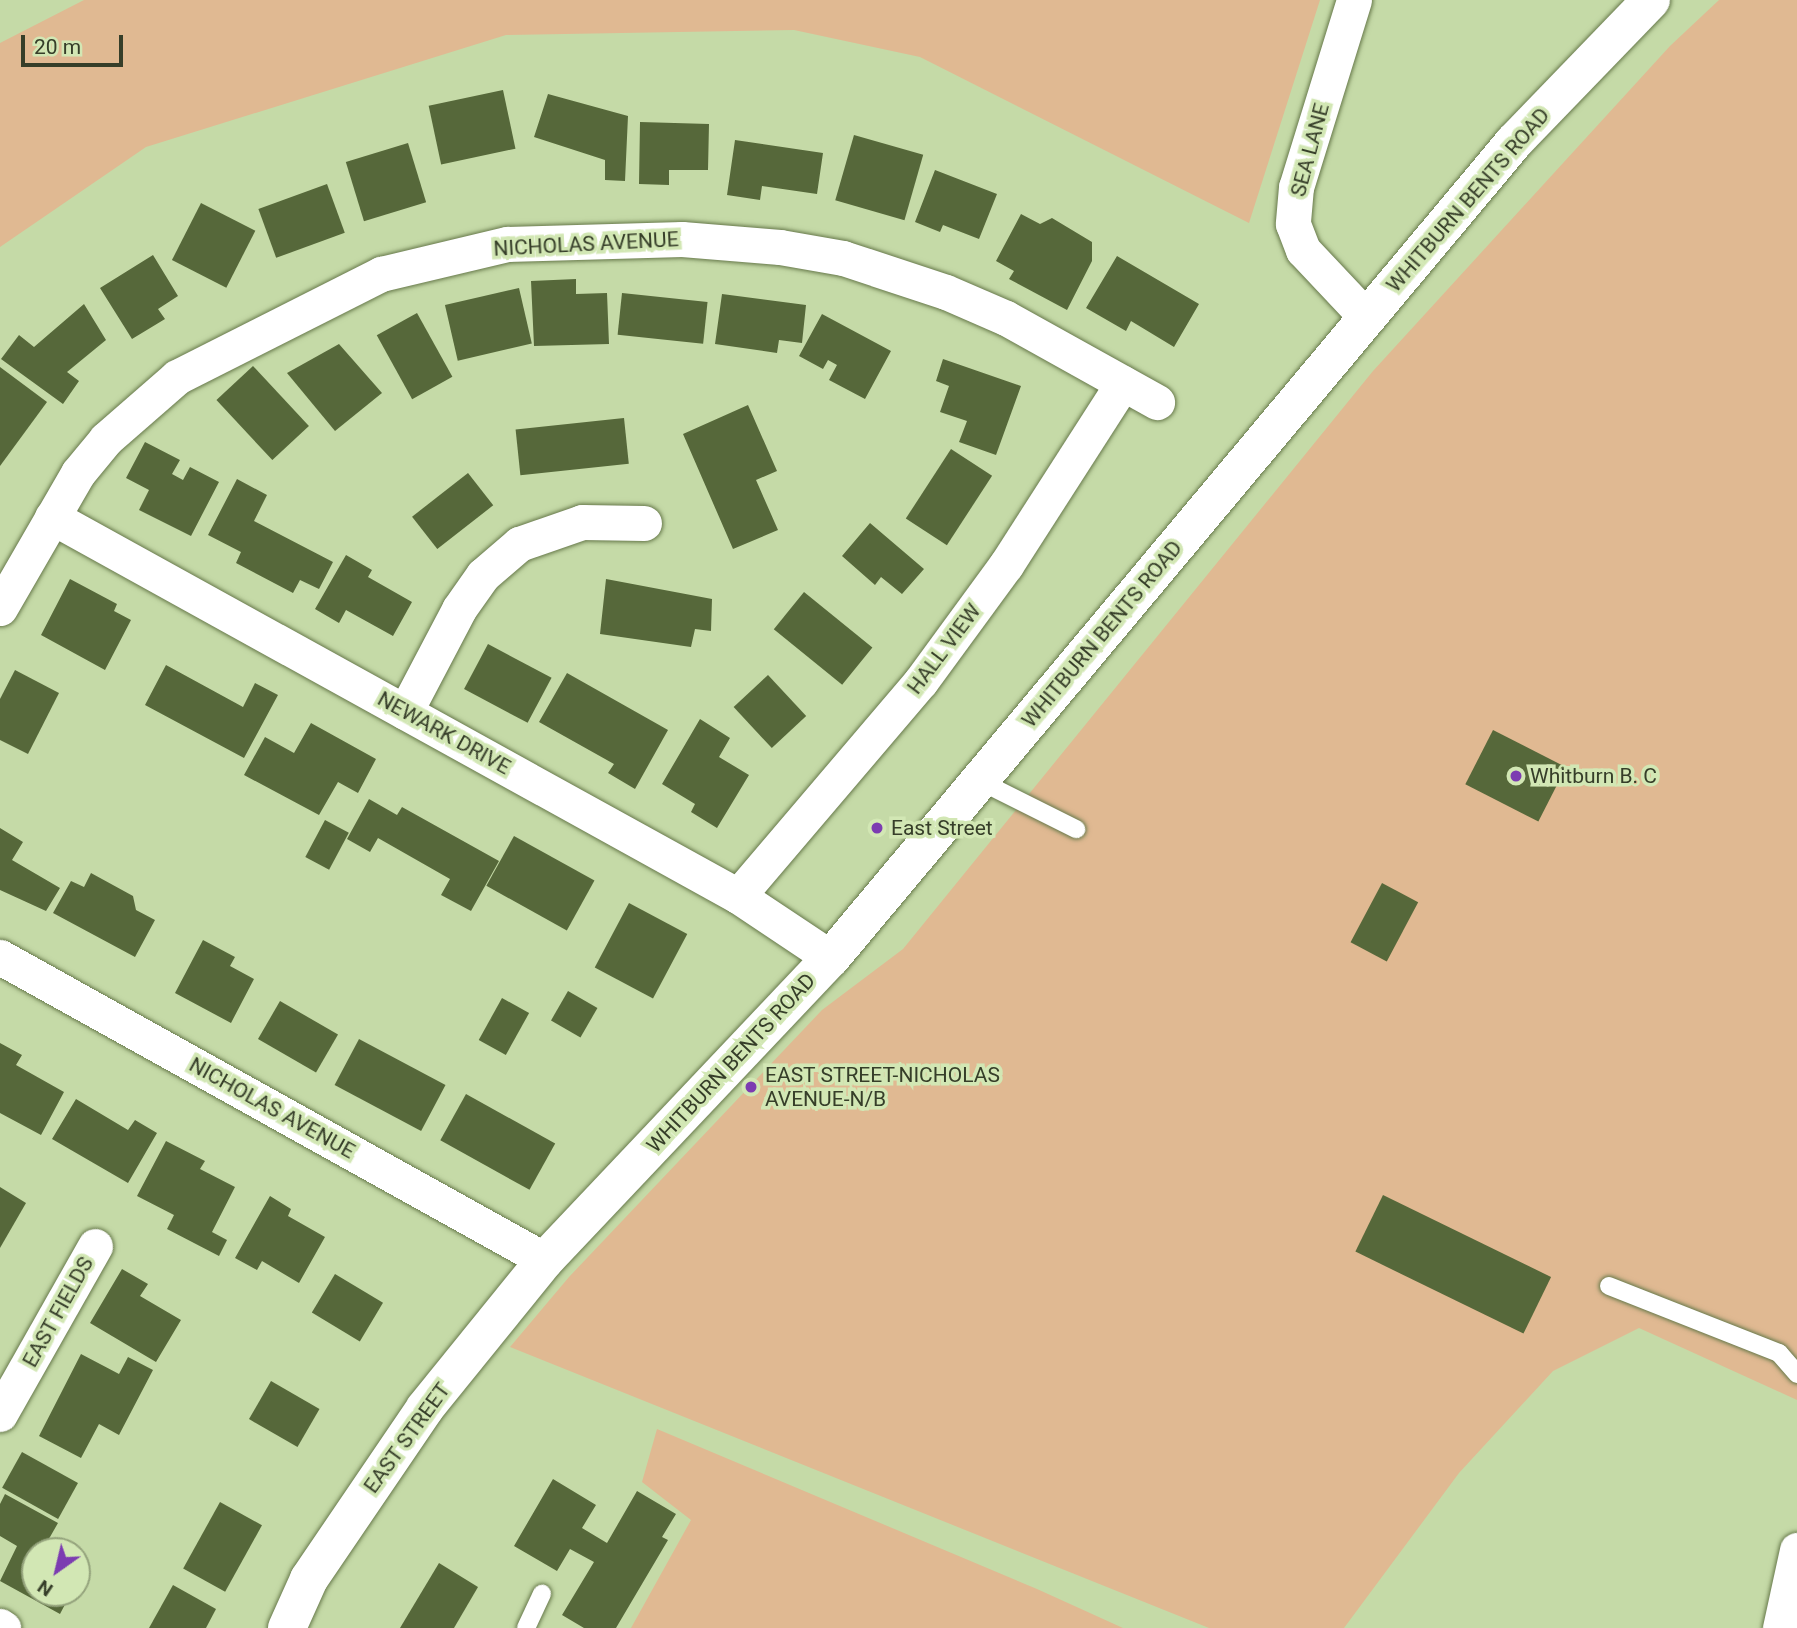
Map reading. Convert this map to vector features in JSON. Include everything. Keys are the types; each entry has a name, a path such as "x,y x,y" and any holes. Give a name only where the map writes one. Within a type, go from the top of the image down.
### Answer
{"main road":[{"name":"WHITBURN BENTS ROAD","path":"545,1260 831,958 1514,142 1651,0"},
{"name":"EAST STREET","path":"287,1628 309,1578 425,1408 545,1260"}],"street":[{"name":"SEA LANE","path":"1353,0 1296,187 1293,224 1303,250 1367,318"},
{"name":"NICHOLAS AVENUE","path":"0,608 52,517 106,439 177,377 380,274 507,244 682,239 780,247 843,258 946,292 1006,318 1157,402"},
{"name":"HALL VIEW","path":"738,896 929,670 1006,565 1123,383"},
{"name":"NEWARK DRIVE","path":"52,517 738,896 831,958"},
{"path":"405,712 459,609 482,575 519,544 582,522 644,523"},
{"name":"NICHOLAS AVENUE","path":"0,957 545,1260"},
{"name":"EAST FIELDS","path":"0,1414 95,1246"},
{"path":"1780,1628 1797,1550"}],"lane":[{"path":"978,780 1076,829"},
{"path":"1609,1286 1779,1353 1797,1374"},
{"path":"526,1628 542,1593"}],"shaded area":[{"path":"84,0 1320,0 1249,223 920,57 794,30 506,35 146,147 0,247 0,43"},
{"path":"1719,0 1797,0 1797,1400 1639,1328 1553,1371 1459,1473 1344,1628 1209,1628 510,1347 569,1277 822,1010 903,949 1373,371 1670,46"},
{"path":"657,1429 1123,1628 631,1628 691,1520 642,1482"}],"building":[{"path":"503,90 515,149 441,164 429,106"},
{"path":"548,94 628,116 625,181 605,180 605,160 534,137"},
{"path":"640,122 709,124 708,170 669,170 669,185 639,184"},
{"path":"854,135 923,155 904,220 835,200"},
{"path":"735,140 823,153 817,194 762,186 760,200 727,195"},
{"path":"408,143 426,202 364,221 346,162"},
{"path":"935,170 997,194 979,239 943,225 940,232 915,222"},
{"path":"327,184 345,233 276,258 258,209"},
{"path":"201,203 255,231 226,288 172,260"},
{"path":"1021,214 1040,224 1052,218 1092,242 1092,261 1067,310 1009,279 1014,271 996,261"},
{"path":"153,255 178,296 158,309 165,319 132,339 100,288"},
{"path":"1117,256 1199,304 1174,347 1131,321 1126,331 1086,308"},
{"path":"576,279 576,294 607,293 609,344 534,346 531,281"},
{"path":"519,288 532,344 458,361 445,305"},
{"path":"622,293 708,302 703,344 618,335"},
{"path":"722,294 806,305 802,343 779,340 777,353 715,344"},
{"path":"84,304 106,340 67,372 79,381 63,404 1,359 19,335 34,347"},
{"path":"417,313 452,377 412,399 377,335"},
{"path":"822,314 891,351 865,399 829,380 837,365 828,360 823,369 799,356"},
{"path":"339,344 382,393 335,431 287,373"},
{"path":"943,359 1021,386 996,455 959,442 967,421 940,412 949,386 936,381"},
{"path":"253,366 309,426 272,460 216,400"},
{"path":"0,367 47,402 0,466"},
{"path":"748,405 777,471 756,480 778,530 733,549 683,434"},
{"path":"624,418 629,464 520,475 516,429"},
{"path":"145,442 180,460 172,474 183,480 190,467 219,482 191,536 139,510 149,490 126,478"},
{"path":"951,449 992,476 947,545 906,519"},
{"path":"468,473 493,505 437,549 412,517"},
{"path":"237,479 267,495 254,521 333,562 319,589 300,580 293,593 236,563 241,552 208,535"},
{"path":"870,523 924,569 902,594 881,577 875,585 842,556"},
{"path":"346,555 372,570 368,577 412,602 393,636 346,610 339,623 315,609"},
{"path":"70,579 117,604 114,611 131,620 105,670 41,635"},
{"path":"606,579 712,599 711,631 695,629 691,647 600,634"},
{"path":"804,592 872,647 842,685 774,629"},
{"path":"488,644 552,678 528,723 464,689"},
{"path":"166,665 243,707 255,683 278,695 244,758 145,705"},
{"path":"15,670 59,693 28,754 0,740 0,699"},
{"path":"567,673 668,730 635,789 608,773 614,764 539,722"},
{"path":"768,675 806,716 772,748 734,707"},
{"path":"700,719 730,738 719,757 749,775 717,828 691,812 695,804 662,784"},
{"path":"311,723 376,759 358,793 338,782 319,815 244,775 265,737 294,753"},
{"name":"Whitburn B. C","path":"1493,730 1566,767 1538,822 1465,784"},
{"path":"369,799 397,815 402,807 499,861 471,911 441,895 450,879 378,838 370,852 347,839"},
{"path":"325,820 349,833 329,870 305,857"},
{"path":"0,828 23,842 12,860 60,888 46,911 0,890"},
{"path":"514,836 594,881 567,930 486,886"},
{"path":"91,873 133,896 136,910 155,920 135,957 53,913 71,881 84,887"},
{"path":"1382,883 1418,902 1387,961 1351,942"},
{"path":"629,903 687,934 653,998 595,967"},
{"path":"203,940 235,957 230,966 254,979 231,1023 175,993"},
{"path":"568,991 597,1008 580,1037 551,1020"},
{"path":"502,998 529,1013 506,1055 479,1040"},
{"path":"280,1001 338,1034 316,1073 258,1039"},
{"path":"359,1039 446,1085 421,1131 335,1085"},
{"path":"0,1043 22,1055 16,1065 64,1092 41,1135 0,1113"},
{"path":"466,1094 555,1143 530,1190 440,1140"},
{"path":"76,1099 128,1130 135,1120 157,1133 128,1183 52,1139"},
{"path":"166,1141 205,1161 200,1169 235,1187 212,1232 227,1240 219,1256 167,1229 174,1215 137,1196"},
{"path":"0,1187 26,1203 0,1248"},
{"path":"1383,1195 1551,1277 1523,1334 1355,1252"},
{"path":"270,1196 291,1209 288,1216 325,1237 299,1283 262,1261 257,1270 235,1258"},
{"path":"122,1269 148,1284 140,1296 181,1320 156,1362 90,1323"},
{"path":"335,1274 383,1303 360,1341 312,1313"},
{"path":"81,1354 119,1374 128,1357 153,1370 119,1435 99,1424 81,1458 39,1436"},
{"path":"271,1381 319,1409 297,1447 249,1419"},
{"path":"22,1452 78,1483 58,1519 2,1488"},
{"path":"553,1479 596,1505 582,1528 607,1543 637,1491 676,1514 662,1537 668,1540 616,1628 584,1628 562,1615 594,1562 570,1549 557,1571 514,1546"},
{"path":"5,1494 58,1523 50,1537 21,1537 21,1593 0,1581 17,1546 0,1536 0,1504"},
{"path":"220,1502 262,1525 225,1592 183,1568"},
{"path":"439,1563 478,1587 454,1628 400,1628"},
{"path":"173,1585 216,1609 206,1628 149,1628"},
{"path":"47,1607 64,1607 60,1614"}],"place":[{"name":"Whitburn B. C","path":"1516,776"},
{"name":"East Street","path":"877,828"},
{"name":"EAST STREET-NICHOLAS AVENUE-N/B","path":"751,1087"}]}
